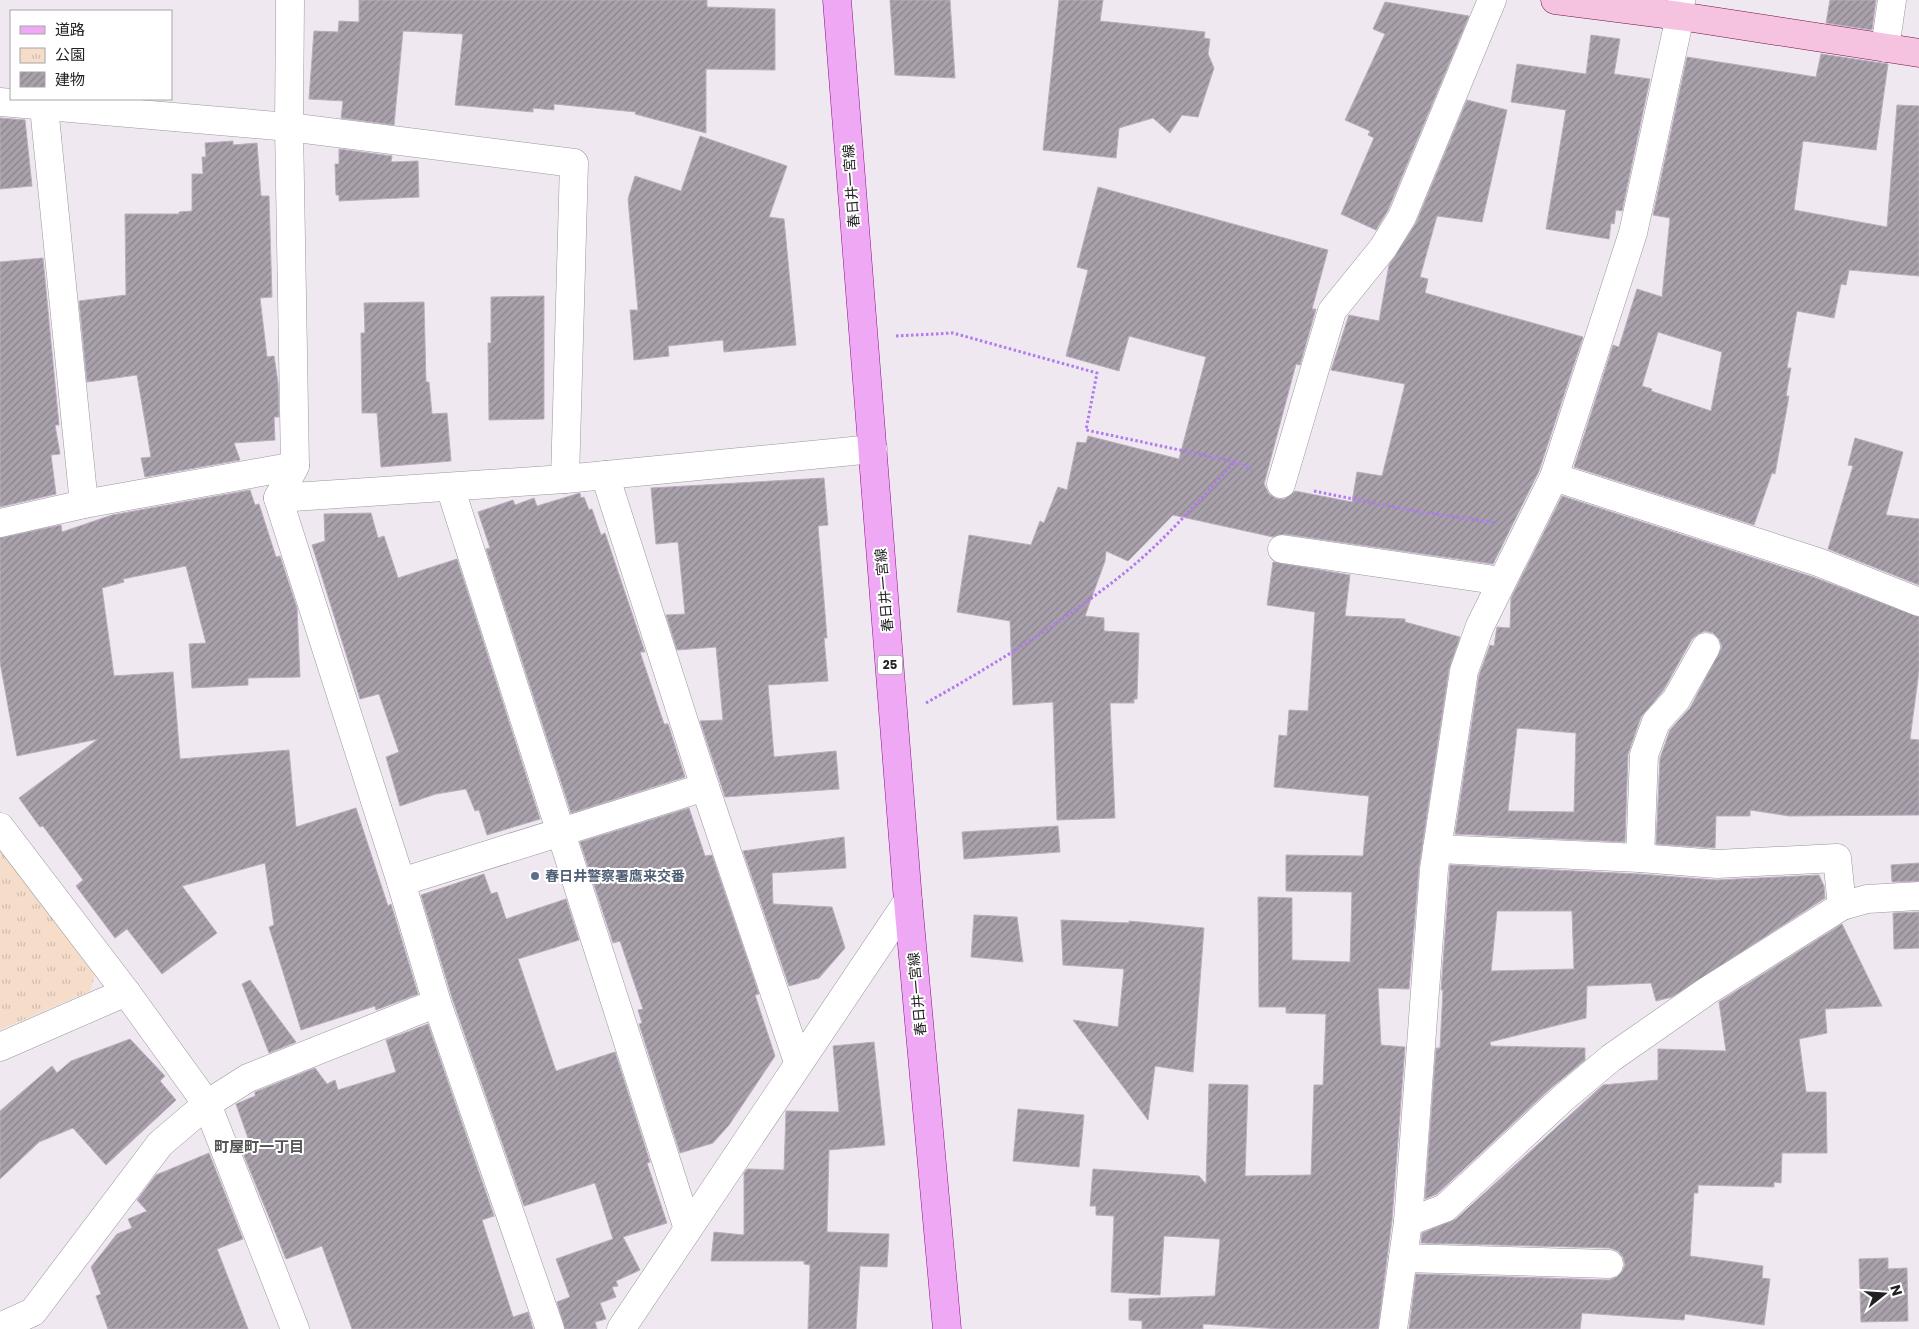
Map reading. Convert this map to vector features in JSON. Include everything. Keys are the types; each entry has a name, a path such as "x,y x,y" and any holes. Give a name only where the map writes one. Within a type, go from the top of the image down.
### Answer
{"main road":[{"name":"春日井一宮線","path":"837,0 908,901 947,1329"}],"street":[{"path":"290,0 289,127 294,466 278,498 401,882 437,1003 550,1329"},
{"path":"1280,484 1332,311 1383,248 1402,217 1492,0"},
{"path":"1554,0 1681,8 1919,53"},
{"path":"1885,48 1892,0"},
{"path":"1393,1329 1408,1222 1434,869 1464,671 1480,626 1554,477 1634,233 1681,8"},
{"path":"0,102 289,127 574,163 566,479"},
{"path":"44,107 84,504"},
{"path":"278,498 566,479 873,449"},
{"path":"0,523 84,504 294,466"},
{"path":"606,475 705,787 798,1062"},
{"path":"1554,477 1818,562 1919,602"},
{"path":"450,487 688,1229"},
{"path":"1282,549 1502,581"},
{"path":"1640,858 1644,754 1656,722 1676,700 1706,647"},
{"path":"401,882 705,787"},
{"path":"0,827 126,992 207,1104 294,1329"},
{"path":"1437,849 1640,858 1717,864 1837,858 1842,906"},
{"path":"1408,1222 1445,1208 1562,1099 1611,1058 1707,991 1842,906 1868,899 1919,896"},
{"path":"622,1329 798,1062 908,901"},
{"path":"0,1047 126,992"},
{"path":"0,1327 36,1320 160,1144 207,1104 248,1078 437,1003"},
{"path":"1402,1258 1608,1264"}],"path":[{"path":"863,337 953,333 1097,373 1086,430 1236,462 1280,484 1408,510 1528,528"},
{"path":"894,721 1002,660 1067,618 1129,569 1236,462"}],"green space":[{"path":"0,846 95,975 90,991 0,1030"}],"building":[{"path":"359,0 707,0 707,7 775,9 775,70 706,69 706,133 635,114 636,112 554,104 554,110 533,108 533,112 455,105 463,34 403,31 394,125 341,118 343,101 309,99 314,31 338,32 339,21 359,22"},
{"path":"890,0 950,0 955,78 895,75"},
{"path":"1059,0 1103,0 1100,21 1205,32 1204,38 1210,39 1208,54 1214,68 1198,117 1182,115 1170,133 1153,118 1119,128 1116,158 1043,150"},
{"path":"1830,0 1876,0 1872,30 1826,23"},
{"path":"1385,2 1469,16 1388,210 1376,230 1341,214 1374,138 1368,135 1370,131 1345,120 1385,34 1373,29"},
{"path":"1591,35 1620,39 1614,74 1650,79 1622,211 1616,210 1614,224 1611,223 1609,239 1546,229 1566,110 1511,102 1517,64 1586,74"},
{"path":"1821,54 1888,64 1876,150 1803,141 1794,210 1887,227 1897,105 1919,106 1919,276 1849,270 1846,285 1841,284 1834,318 1797,311 1787,368 1791,368 1786,396 1789,396 1775,474 1772,473 1754,525 1574,467 1613,345 1619,347 1637,289 1662,297 1670,218 1653,215 1687,57 1816,77","holes":["1658,332 1722,352 1711,411 1651,391 1652,389 1642,386"]},
{"path":"1467,100 1507,110 1482,222 1437,216 1420,277 1428,279 1425,293 1583,337 1539,471 1493,564 1284,534 1273,537 1173,515 1128,561 1106,551 1105,561 1085,616 1104,618 1104,631 1139,633 1137,699 1134,699 1134,703 1110,703 1115,818 1057,820 1053,702 1013,705 1010,621 957,612 969,535 1031,545 1040,521 1044,523 1058,487 1067,490 1077,442 1086,443 1088,436 1179,459 1206,357 1129,336 1119,371 1066,356 1088,270 1077,267 1098,187 1328,250 1312,309 1316,309 1300,365 1296,364 1264,484 1269,494 1277,499 1285,499 1295,491 1352,502 1357,472 1382,476 1405,384 1331,370 1349,315 1379,321 1389,265 1416,223"},
{"path":"0,118 25,120 32,186 0,189"},
{"path":"700,136 787,166 769,217 784,219 796,345 724,352 723,340 668,346 669,356 634,360 630,310 638,310 628,199 635,176 681,191"},
{"path":"233,141 233,145 257,143 261,196 269,196 272,297 260,298 267,357 274,356 278,383 279,417 274,417 275,440 234,443 240,460 145,477 141,458 151,457 137,375 87,382 79,301 126,295 125,214 179,214 179,212 192,211 192,174 203,174 202,157 206,157 205,143"},
{"path":"339,149 392,156 391,162 418,161 419,197 339,201 339,195 336,195 335,164 339,164"},
{"path":"43,258 59,425 55,425 60,454 51,455 56,494 0,507 0,262"},
{"path":"544,296 544,419 489,420 488,343 491,343 491,297"},
{"path":"424,302 426,382 429,382 432,414 447,413 451,461 381,467 377,413 362,413 361,333 365,333 364,303"},
{"path":"1855,438 1903,452 1886,515 1919,519 1919,585 1828,549 1853,466 1848,465"},
{"path":"824,478 828,525 818,526 827,638 824,638 828,681 768,685 774,757 836,751 839,789 725,797 700,721 723,720 716,647 677,650 666,615 685,614 678,542 656,544 651,488"},
{"path":"250,490 255,505 259,504 276,557 280,556 297,608 300,677 248,678 248,685 192,688 189,644 206,643 186,566 123,579 124,582 102,588 114,676 173,672 180,759 289,750 296,827 356,808 388,906 391,904 418,994 376,1010 375,1006 301,1030 269,927 274,925 265,863 182,886 217,933 162,974 127,929 115,938 76,886 83,880 43,826 40,827 19,798 98,739 17,756 0,662 0,538 61,525 62,532 112,515"},
{"path":"580,493 581,498 584,497 589,510 592,509 601,535 605,533 645,652 640,652 664,724 668,724 685,777 571,813 486,549 490,548 478,512 513,500 515,505 534,498 537,506"},
{"path":"1562,496 1813,577 1919,617 1919,671 1910,739 1919,740 1919,815 1789,816 1750,810 1750,816 1716,816 1715,848 1656,844 1660,758 1670,730 1690,708 1722,647 1719,639 1713,633 1705,631 1692,639 1663,691 1641,717 1628,754 1625,842 1455,834 1479,675 1490,645 1494,646 1497,627 1510,628 1511,598","holes":["1517,728 1576,733 1574,812 1508,811"]},
{"path":"371,513 378,538 384,536 398,578 457,559 540,819 487,835 479,810 475,811 466,789 436,794 400,806 386,757 399,752 379,694 360,699 312,545 325,541 324,514"},
{"path":"1273,562 1350,575 1345,616 1405,619 1405,622 1460,637 1449,669 1419,867 1409,989 1378,988 1381,1045 1405,1047 1392,1220 1378,1329 1282,1329 1203,1324 1203,1329 1142,1329 1142,1321 1129,1320 1129,1299 1215,1296 1220,1239 1164,1236 1160,1295 1111,1292 1114,1216 1096,1215 1096,1206 1090,1206 1093,1169 1199,1176 1206,1184 1209,1084 1248,1085 1245,1176 1311,1175 1314,1085 1323,1085 1326,1014 1286,1013 1286,1007 1259,1007 1258,897 1292,898 1292,960 1350,962 1352,892 1286,891 1286,855 1363,856 1369,796 1274,787 1279,735 1287,736 1289,710 1308,711 1315,612 1267,605"},
{"path":"689,808 705,856 712,855 759,994 755,995 775,1056 729,1125 713,1143 680,1153 639,1024 642,1023 638,1010 643,1009 620,941 613,943 580,842"},
{"path":"1058,826 1060,852 964,859 962,832"},
{"path":"844,837 846,868 772,873 773,904 832,907 845,948 819,978 789,986 743,851"},
{"path":"1919,863 1919,881 1892,882 1891,865"},
{"path":"1450,865 1639,874 1716,880 1819,875 1824,886 1825,898 1672,997 1656,1001 1651,983 1587,986 1586,1018 1490,1042 1491,1046 1585,1048 1585,1060 1551,1088 1437,1194 1425,1199 1436,1048 1440,1048 1443,990 1441,990","holes":["1497,911 1572,911 1574,969 1491,971"]},
{"path":"484,874 491,894 497,892 506,919 566,899 579,940 518,959 556,1071 615,1052 650,1162 647,1163 667,1223 623,1237 640,1270 616,1281 618,1286 612,1287 616,1297 600,1303 606,1319 595,1322 597,1329 565,1329 557,1302 570,1297 556,1259 613,1239 595,1183 524,1206 452,998 421,895"},
{"path":"1919,912 1919,948 1894,949 1893,913"},
{"path":"974,915 1017,917 1023,962 971,957"},
{"path":"1061,920 1129,923 1129,921 1204,928 1193,1072 1155,1066 1148,1120 1073,1020 1118,1027 1124,969 1063,965"},
{"path":"1842,924 1882,1006 1825,1009 1827,1033 1799,1039 1806,1092 1826,1092 1827,1153 1782,1153 1781,1183 1774,1182 1774,1187 1698,1185 1698,1193 1694,1193 1690,1256 1763,1266 1762,1278 1770,1279 1764,1325 1685,1314 1684,1320 1582,1313 1580,1329 1409,1329 1416,1274 1609,1280 1617,1277 1625,1265 1623,1257 1618,1251 1610,1248 1421,1243 1422,1233 1456,1219 1603,1085 1658,1080 1658,1049 1726,1051 1719,1002"},
{"path":"250,980 296,1042 269,1053 242,984"},
{"path":"428,1024 494,1216 482,1220 513,1317 528,1312 533,1329 352,1329 322,1246 286,1259 238,1141 248,1138 236,1104 255,1096 255,1092 315,1068 327,1084 335,1080 338,1090 396,1072 386,1040"},
{"path":"130,1039 165,1076 160,1081 176,1100 106,1165 73,1128 39,1142 0,1179 0,1111 52,1066 57,1073 71,1061"},
{"path":"874,1042 885,1145 829,1150 827,1232 889,1234 887,1267 860,1266 856,1329 808,1329 810,1265 804,1264 804,1261 711,1261 714,1232 744,1235 744,1173 747,1169 784,1170 786,1111 839,1112 833,1046"},
{"path":"1018,1109 1084,1115 1079,1167 1013,1161"},
{"path":"209,1153 243,1239 217,1249 248,1329 108,1329 96,1296 101,1294 91,1267 117,1234 132,1228 128,1219 147,1211 137,1200 156,1175"},
{"path":"1888,1258 1888,1269 1907,1268 1908,1321 1861,1322 1859,1259"}],"place":[{"name":"春日井警察署鷹来交番","path":"535,876"}],"district":[{"name":"町屋町一丁目","path":"259,1147"}]}
